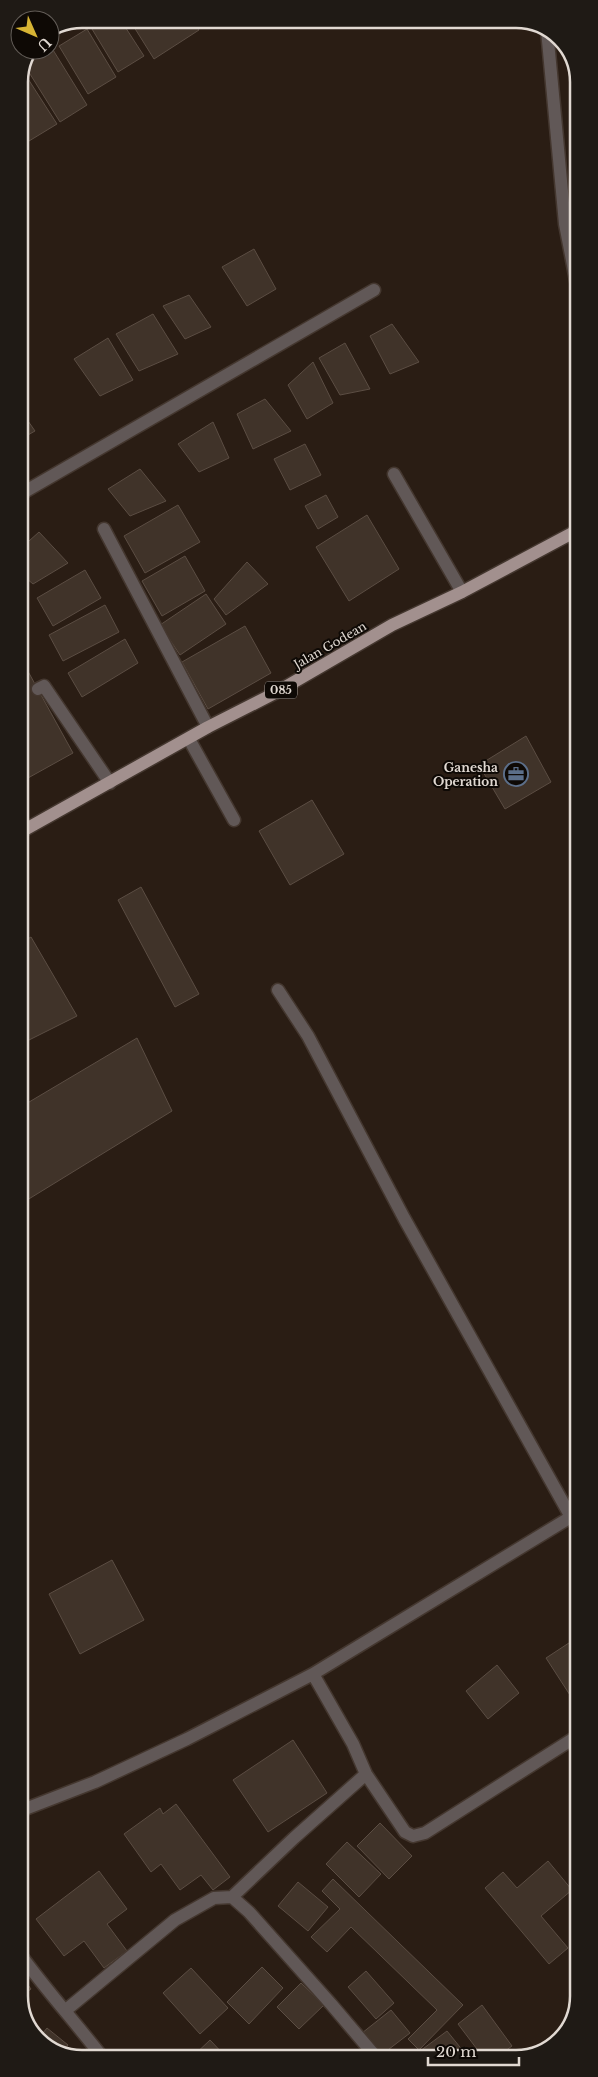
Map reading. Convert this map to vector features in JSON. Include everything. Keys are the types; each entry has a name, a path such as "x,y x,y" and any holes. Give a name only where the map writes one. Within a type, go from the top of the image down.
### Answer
{"main road":[{"name":"Jalan Godean","path":"28,828 208,727 275,693 317,667 392,626 462,592 570,534"}],"street":[{"path":"548,38 565,224 570,250"},
{"path":"28,490 374,290"},
{"path":"394,474 462,592"},
{"path":"104,529 208,727"},
{"path":"38,689 44,686 110,783"},
{"path":"189,739 234,820"},
{"path":"278,990 308,1036 404,1218 570,1506"},
{"path":"28,1808 95,1782 313,1674 570,1518"},
{"path":"313,1674 353,1744 366,1774 405,1832 413,1836 424,1833 570,1741"},
{"path":"66,2010 175,1920 214,1898 232,1897 294,1838 366,1774"},
{"path":"232,1897 249,1912 332,2004 370,2050"},
{"path":"28,1965 96,2049"}],"building":[{"path":"126,28 144,56 118,72 92,29"},
{"path":"135,28 198,28 199,30 154,59"},
{"path":"87,29 116,77 88,94 60,45"},
{"path":"59,60 87,105 60,122 29,72 32,61"},
{"path":"28,79 57,124 29,141 28,139"},
{"path":"254,249 276,289 247,306 222,267"},
{"path":"189,295 211,327 185,339 163,306"},
{"path":"153,314 178,354 139,371 116,334"},
{"path":"392,324 419,362 390,374 370,336"},
{"path":"108,338 133,380 100,396 74,359"},
{"path":"345,343 370,389 340,395 319,358"},
{"path":"313,362 333,403 307,419 288,385"},
{"path":"265,399 291,431 253,449 237,414"},
{"path":"28,421 35,431 28,435"},
{"path":"213,422 229,458 199,472 178,444"},
{"path":"305,444 321,475 290,490 274,459"},
{"path":"140,469 166,501 130,516 108,489"},
{"path":"326,495 338,517 318,529 305,506"},
{"path":"178,505 200,542 145,573 124,536"},
{"path":"367,515 399,569 349,601 316,547"},
{"path":"39,532 68,563 33,584 28,580 28,542"},
{"path":"185,556 205,591 162,616 142,581"},
{"path":"247,562 268,584 226,615 214,599"},
{"path":"85,570 101,598 53,626 37,598"},
{"path":"206,594 226,624 180,655 160,625"},
{"path":"105,605 119,632 63,661 49,635"},
{"path":"245,626 271,673 208,709 182,662"},
{"path":"125,639 138,663 82,697 68,673"},
{"path":"28,671 73,753 28,778"},
{"name":"Ganesha Operation","path":"526,736 551,782 505,809 479,765"},
{"path":"312,800 344,854 290,885 259,831"},
{"path":"141,887 199,994 175,1007 118,900"},
{"path":"31,937 77,1016 28,1040 28,939"},
{"path":"137,1038 172,1111 28,1199 28,1103"},
{"path":"112,1560 144,1620 80,1654 49,1594"},
{"path":"570,1642 570,1695 546,1658"},
{"path":"497,1665 519,1693 488,1719 466,1691"},
{"path":"293,1740 327,1793 268,1832 233,1780"},
{"path":"176,1804 230,1877 213,1890 201,1875 180,1890 161,1864 151,1872 124,1834 160,1808 163,1814"},
{"path":"380,1823 412,1856 389,1879 357,1846"},
{"path":"347,1842 381,1874 359,1897 326,1864"},
{"path":"548,1861 570,1888 570,1892 541,1916 568,1948 549,1964 485,1888 503,1872 517,1888"},
{"path":"99,1871 127,1909 107,1924 127,1951 104,1968 84,1941 64,1956 36,1919"},
{"path":"333,1879 463,2005 419,2050 408,2039 437,2010 351,1927 327,1952 311,1937 340,1909 322,1891"},
{"path":"298,1882 328,1907 308,1931 278,1906"},
{"path":"262,1967 283,1988 249,2024 227,2002"},
{"path":"191,1968 228,2008 200,2034 163,1993"},
{"path":"366,1971 394,2003 376,2019 348,1987"},
{"path":"301,1983 324,2005 299,2029 277,2007"},
{"path":"482,2005 512,2046 507,2050 478,2050 458,2024"},
{"path":"391,2010 410,2033 388,2050 375,2050 362,2033"},
{"path":"47,2028 68,2045 67,2047 61,2045 43,2033"},
{"path":"447,2031 462,2050 422,2050"},
{"path":"210,2040 219,2049 200,2049"}],"place":[{"name":"Ganesha Operation","path":"516,774"}]}
